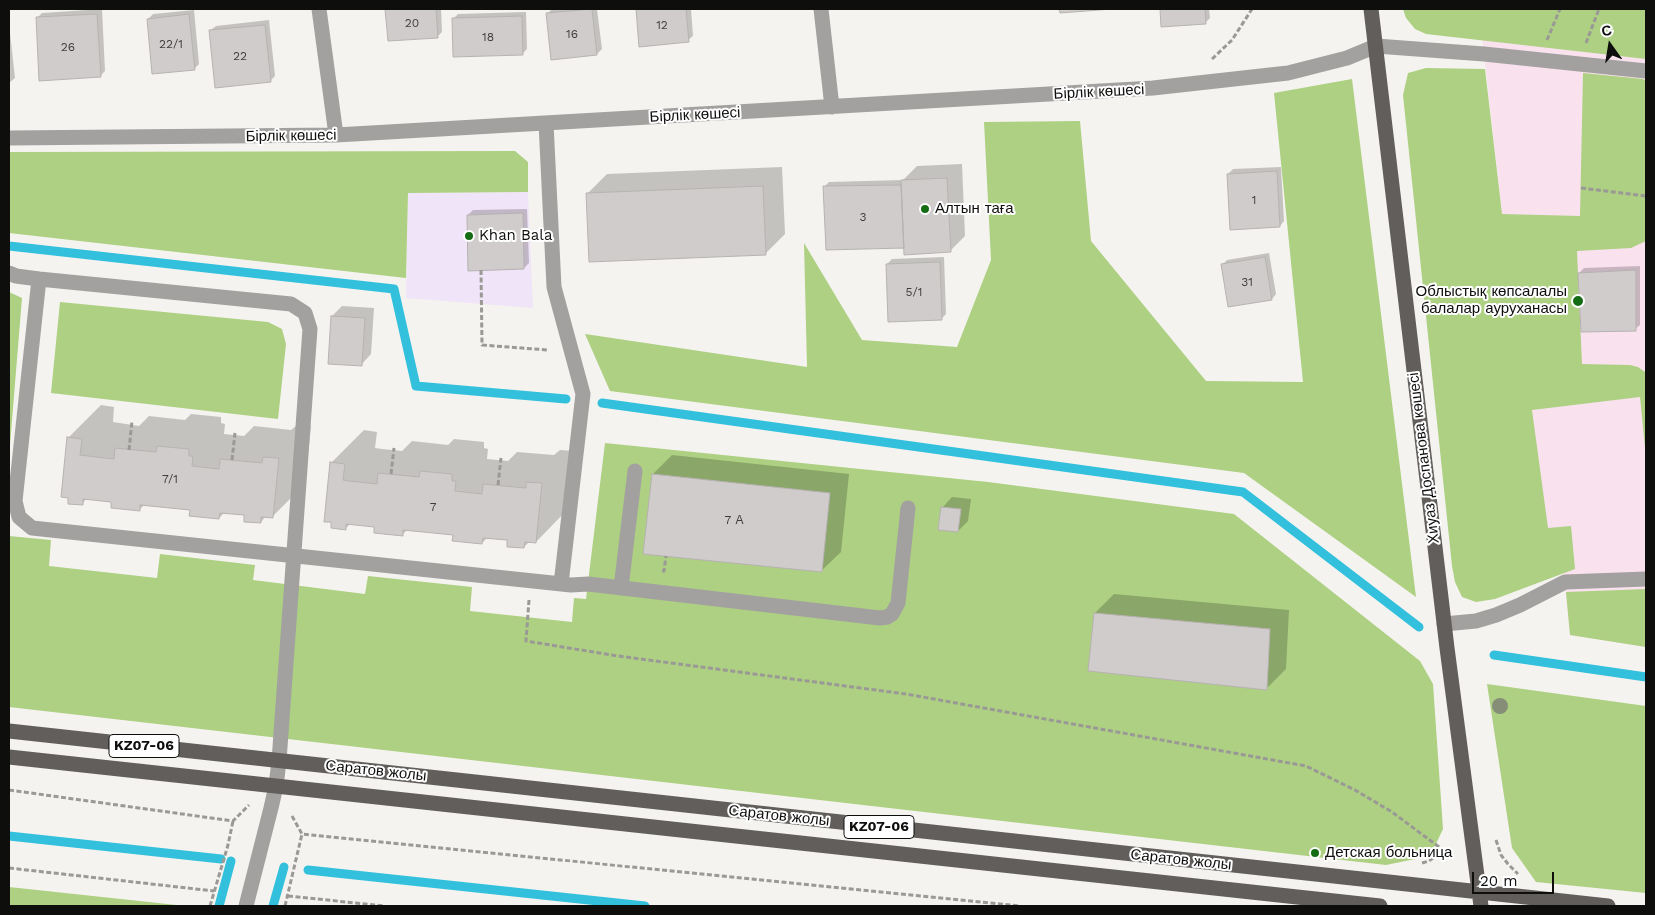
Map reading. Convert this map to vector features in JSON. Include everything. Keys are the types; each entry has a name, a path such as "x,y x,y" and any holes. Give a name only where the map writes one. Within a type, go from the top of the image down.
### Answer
{"main road":[{"name":"Хиуаз Доспанова көшесі","path":"1371,9 1444,624 1480,899"},
{"name":"Саратов жолы","path":"9,731 1480,899 1608,906"},
{"name":"Саратов жолы","path":"9,757 1380,906"}],"street":[{"path":"320,9 336,136"},
{"path":"820,9 832,107"},
{"path":"1376,46 1646,71"},
{"name":"Бірлік көшесі","path":"9,138 336,136 1153,88 1259,77 1316,67 1347,58 1376,46"},
{"path":"546,123 554,287 582,387 583,399 561,584"},
{"path":"9,273 16,276 39,279 291,304 305,313 310,329 279,761 272,808 246,906"},
{"path":"39,279 14,501 19,517 32,528 576,586 588,584 880,618 892,614 898,603 908,508"},
{"path":"621,588 635,471"},
{"path":"1444,624 1476,621 1496,615 1566,582 1646,578"}],"path":[{"path":"1211,60 1232,40 1252,9"},
{"path":"1540,60 1560,9"},
{"path":"1578,64 1599,9"},
{"path":"1581,188 1646,196"},
{"path":"481,270 482,345 572,351"},
{"path":"129,450 132,421"},
{"path":"232,460 235,433"},
{"path":"391,474 394,448"},
{"path":"498,485 501,458"},
{"path":"656,570 664,571 666,556"},
{"path":"530,581 526,641 618,656 906,694 1306,766 1355,790 1392,812 1442,850 1429,861 1420,863"},
{"path":"9,790 233,821"},
{"path":"210,906 233,821 250,804 290,813 302,834 285,906"},
{"path":"302,834 1020,906"},
{"path":"9,868 214,892"},
{"path":"288,896 386,906"}],"shaded area":[{"name":"Облыстық көпсалалы балалар ауруханасы","path":"1479,9 1646,9 1646,647 1570,635 1560,536 1530,538 1502,214"},
{"name":"Khan Bala","path":"528,192 533,308 406,298 408,193"}],"green space":[{"path":"1403,9 1646,9 1646,59 1426,34 1415,29 1406,18"},
{"path":"1426,68 1485,69 1502,214 1580,216 1583,73 1643,79 1646,81 1646,241 1631,248 1577,251 1582,364 1630,365 1638,367 1645,372 1646,458 1640,397 1532,410 1548,528 1571,526 1575,569 1495,599 1476,602 1462,597 1455,582 1452,566 1403,95 1408,73"},
{"path":"1352,79 1416,597 1244,473 610,391 585,334 807,367 804,243 862,340 957,347 991,260 984,122 1080,121 1091,241 1206,381 1303,382 1274,93"},
{"path":"515,151 528,162 528,192 408,193 406,278 9,233 9,152"},
{"path":"9,292 22,298 9,457"},
{"path":"60,302 268,322 282,329 286,344 278,419 51,393"},
{"path":"605,443 988,482 1234,514 1420,661 1433,684 1443,829 1435,846 1420,858 1386,865 9,707 9,536 51,540 49,566 157,578 160,554 255,565 253,580 365,594 368,576 472,587 470,611 572,622 574,598 586,599"},
{"path":"1646,589 1646,647 1570,635 1566,592"},
{"path":"1487,684 1646,706 1646,893 1536,882 1512,848"},
{"path":"9,887 186,906 9,906"}],"building":[{"path":"385,9 436,9 438,38 388,41"},
{"path":"592,9 597,55 551,60 546,13"},
{"path":"636,9 686,9 689,42 639,47"},
{"path":"1059,9 1112,9 1060,13"},
{"path":"1160,9 1205,9 1206,24 1161,27"},
{"path":"97,14 101,77 39,81 36,17"},
{"path":"189,14 195,70 152,74 147,19"},
{"path":"522,16 523,55 453,57 452,18"},
{"path":"265,25 271,82 215,88 209,30"},
{"path":"1277,171 1280,227 1230,230 1227,174"},
{"path":"947,178 951,252 904,255 901,180"},
{"path":"901,185 904,248 826,250 823,186"},
{"path":"763,186 766,255 589,262 586,193"},
{"path":"523,213 524,269 468,271 467,215"},
{"path":"1265,257 1272,300 1228,307 1221,264"},
{"path":"940,262 942,320 888,322 886,264"},
{"path":"1636,270 1636,331 1581,332 1578,273"},
{"path":"331,316 365,318 362,366 328,364"},
{"path":"67,437 82,439 80,455 114,459 115,448 156,452 157,446 189,449 189,456 193,456 192,466 219,469 220,459 262,463 263,457 279,458 273,518 261,517 261,523 244,522 244,515 220,513 219,519 189,516 190,510 140,505 140,511 111,508 111,502 83,499 83,505 68,504 68,498 61,497"},
{"path":"330,462 345,464 343,480 377,484 378,473 419,477 420,471 452,474 452,481 456,481 455,491 482,494 483,484 526,488 526,482 542,483 536,543 525,542 524,548 507,547 507,540 483,538 482,544 452,541 453,535 403,530 403,536 374,533 374,527 346,524 346,530 331,528 331,522 324,522"},
{"path":"652,474 830,493 822,572 643,554"},
{"path":"941,507 961,509 958,532 938,530"},
{"path":"1094,613 1270,629 1267,690 1088,671"}],"waterway":[{"path":"9,246 394,289 416,386 566,399"},
{"path":"602,403 1243,492 1419,627"},
{"path":"1494,655 1646,677"},
{"path":"9,836 221,859"},
{"path":"219,906 231,861"},
{"path":"273,906 284,867"},
{"path":"308,870 645,906"}],"place":[{"name":"Алтын таға","path":"925,209"},
{"name":"Khan Bala","path":"469,236"},
{"name":"Облыстық көпсалалы балалар ауруханасы","path":"1578,301"},
{"name":"Детская больница","path":"1315,853"}]}
